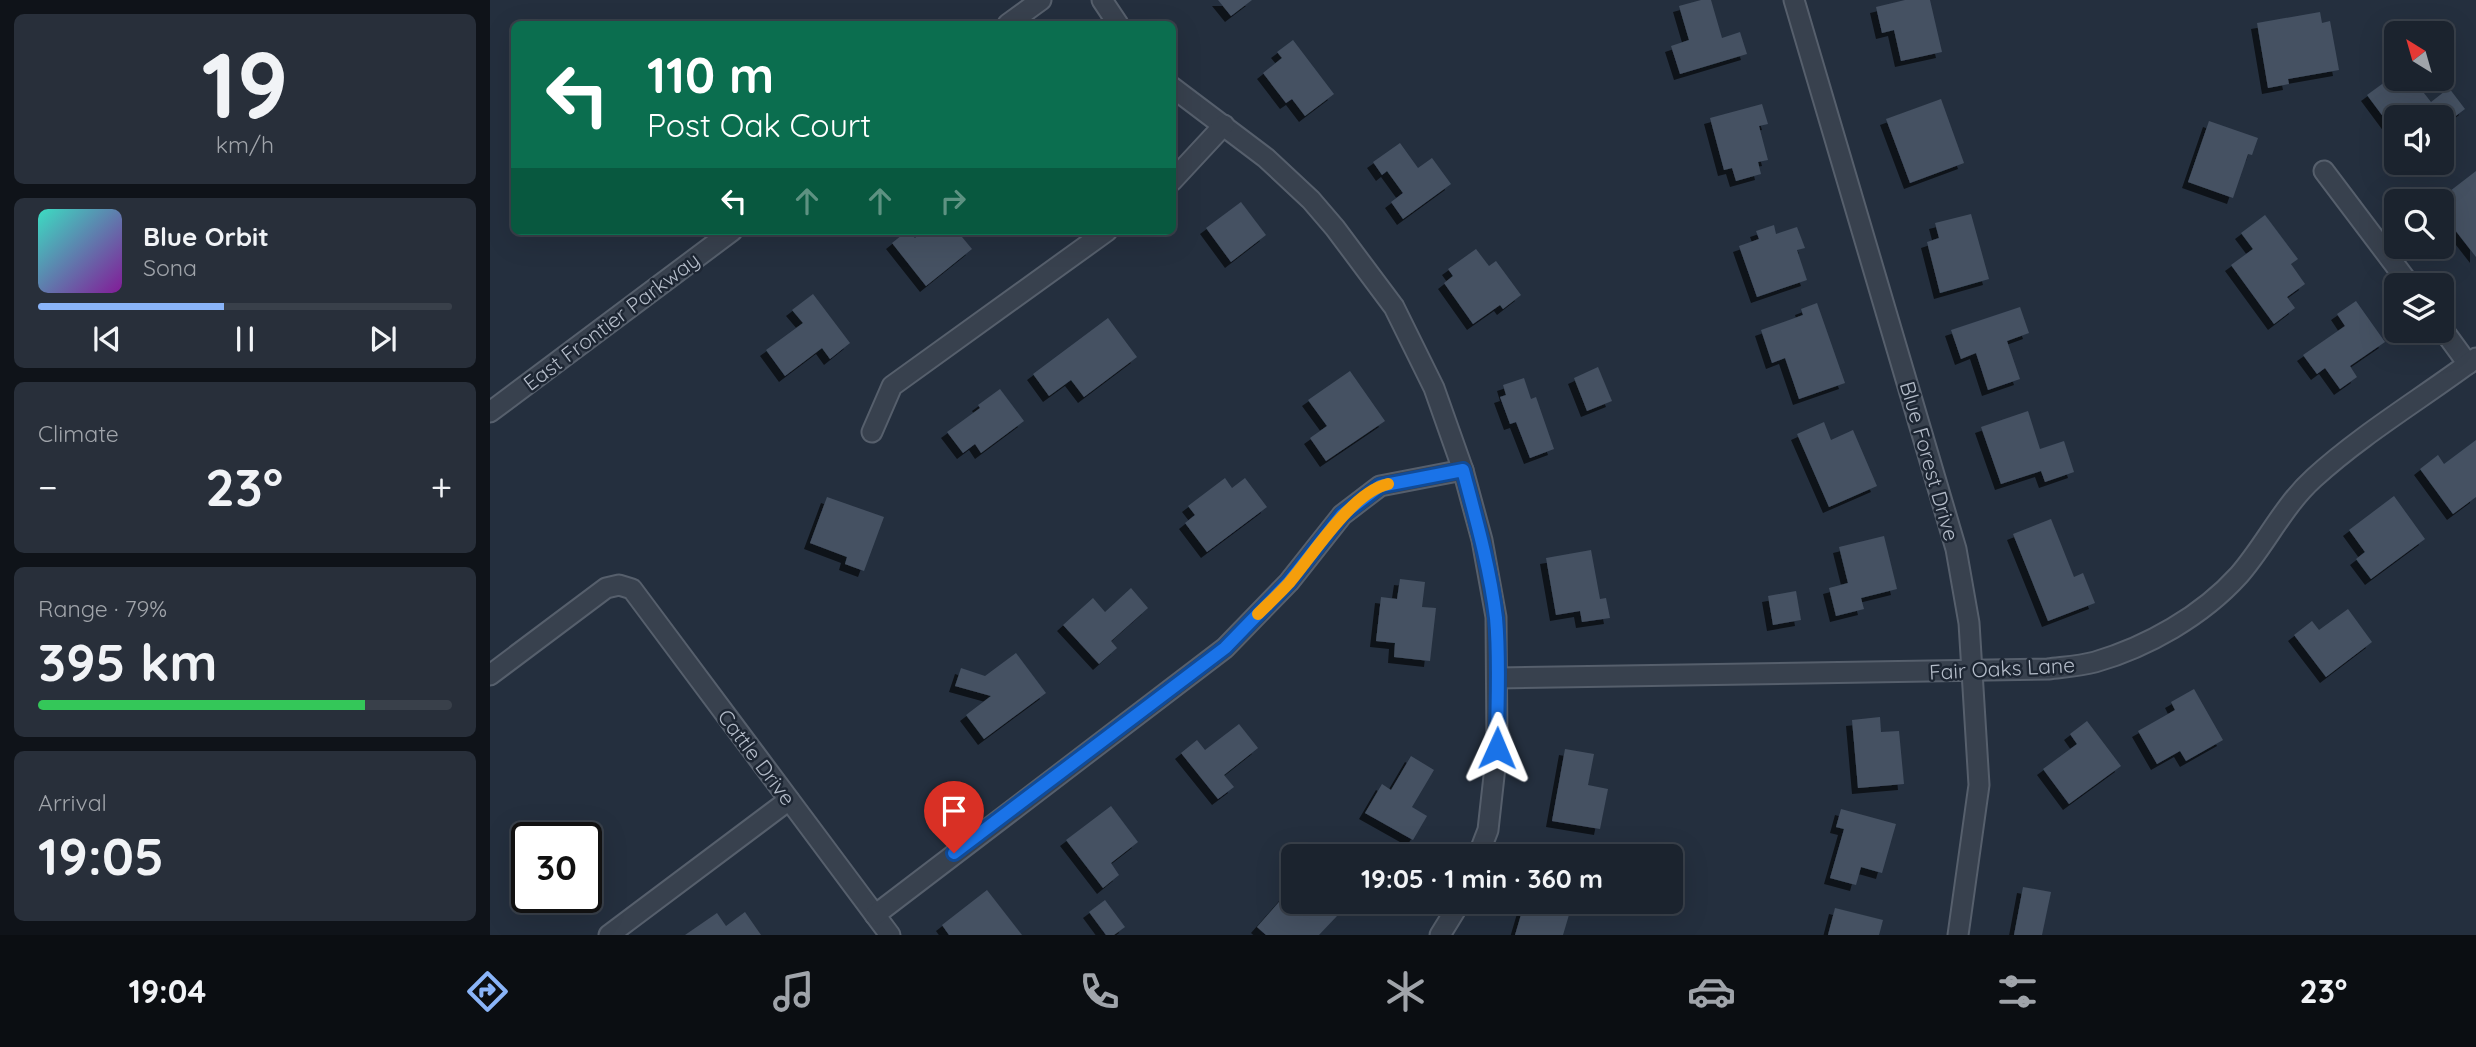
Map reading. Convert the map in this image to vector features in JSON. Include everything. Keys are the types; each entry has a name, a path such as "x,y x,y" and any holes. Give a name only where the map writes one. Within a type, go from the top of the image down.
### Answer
{"street":[{"path":"1012,21 1041,0"},
{"path":"1102,0 1116,21"},
{"name":"Blue Forest Drive","path":"1794,0 1956,549 1969,623 1979,785 1958,935"},
{"path":"1176,90 1266,158 1311,200 1349,244 1377,283 1405,328 1434,388 1463,470 1482,540 1498,642 1497,748 1488,830 1483,844"},
{"path":"1176,177 1224,125"},
{"path":"2324,171 2401,273"},
{"name":"East Frontier Parkway","path":"490,412 727,235"},
{"path":"872,432 892,386 1101,235"},
{"path":"2454,341 2472,361"},
{"name":"Fair Oaks Lane","path":"1498,678 2048,669 2092,663 2123,653 2180,622 2215,598 2239,575 2288,507 2313,479 2472,361"},
{"path":"875,915 1225,648 1289,582 1342,515 1380,486 1463,470"},
{"name":"Cattle Drive","path":"490,675 607,588 619,585 632,589 890,935"},
{"path":"609,935 789,800"},
{"path":"1440,935 1453,914"}],"building":[{"path":"1218,0 1252,0 1231,16"},
{"path":"1711,0 1722,38 1740,32 1747,54 1680,74 1671,46 1689,40 1679,6"},
{"path":"1905,0 1930,0 1942,52 1901,61 1894,30 1882,33 1876,7"},
{"path":"2320,12 2322,23 2330,21 2339,70 2288,79 2289,84 2268,88 2257,23"},
{"path":"1293,40 1334,94 1305,116 1292,99 1286,103 1263,73 1282,58 1277,52"},
{"path":"2384,83 2384,91 2422,91 2431,102 2445,91 2451,91 2465,109 2454,117 2454,105 2384,105 2384,118 2367,95"},
{"path":"1941,99 1964,163 1910,183 1886,119"},
{"path":"1762,104 1768,124 1759,126 1768,160 1758,162 1761,174 1736,181 1732,168 1724,170 1710,118"},
{"path":"2209,121 2258,138 2252,155 2248,154 2233,198 2188,182"},
{"path":"1400,143 1418,168 1432,158 1451,184 1403,219 1391,202 1403,193 1387,171 1382,175 1373,162"},
{"path":"2476,171 2476,257 2454,229 2453,189"},
{"path":"1241,202 1266,235 1231,262 1206,228"},
{"path":"1971,214 1989,279 1940,293 1927,242 1939,238 1935,223"},
{"path":"2265,215 2298,259 2291,264 2305,284 2287,297 2295,308 2274,324 2231,265 2253,249 2241,233"},
{"path":"1774,225 1776,234 1797,227 1805,248 1797,250 1807,280 1757,297 1739,246 1759,239 1756,231"},
{"path":"902,235 912,235 915,238 918,235 960,235 972,249 926,286 892,243"},
{"path":"1476,249 1489,266 1496,261 1521,295 1503,309 1500,305 1473,324 1444,283 1453,276 1448,269"},
{"path":"813,294 850,343 830,359 822,348 785,376 766,350 803,323 792,310"},
{"path":"2356,301 2384,341 2350,366 2357,377 2340,389 2325,368 2317,374 2303,355 2345,326 2337,314"},
{"path":"1817,303 1845,383 1799,399 1785,358 1772,363 1761,330 1803,315 1801,309"},
{"path":"2020,307 2029,333 2007,341 2020,379 1988,390 1976,353 1961,359 1951,330"},
{"path":"1108,318 1137,357 1084,397 1071,380 1049,396 1033,374"},
{"path":"1598,367 1612,401 1587,411 1574,378"},
{"path":"1350,371 1385,421 1326,461 1310,438 1327,426 1308,400"},
{"path":"1524,378 1531,399 1536,397 1554,449 1530,458 1516,422 1510,424 1500,397 1506,395 1503,385"},
{"path":"1000,389 1024,421 981,453 975,444 963,453 947,432 980,408 978,405"},
{"path":"2028,411 2040,449 2064,441 2074,472 2045,482 2041,471 2001,484 1981,427"},
{"path":"1824,422 1831,440 1853,430 1877,486 1829,507 1797,434"},
{"path":"2476,440 2476,497 2453,514 2420,469 2438,455 2444,464"},
{"path":"1225,478 1232,488 1245,478 1267,507 1207,552 1185,523 1195,515 1188,506"},
{"path":"2394,496 2425,539 2371,579 2356,559 2365,552 2349,530"},
{"path":"827,497 884,517 864,571 845,564 847,557 810,543"},
{"path":"2051,519 2074,577 2083,573 2095,603 2048,621 2013,534"},
{"path":"1884,536 1897,589 1861,598 1864,609 1836,616 1829,588 1848,583 1839,547"},
{"path":"1591,550 1600,599 1606,598 1610,618 1582,622 1580,611 1556,615 1546,558"},
{"path":"1400,579 1425,582 1422,607 1436,608 1430,661 1394,657 1395,643 1376,641 1381,597 1397,599"},
{"path":"1131,588 1148,608 1111,641 1117,648 1099,664 1063,625 1093,598 1105,612"},
{"path":"1796,591 1801,620 1773,625 1768,596"},
{"path":"2348,609 2372,642 2326,677 2294,635 2312,621 2319,630"},
{"path":"1016,653 1046,693 984,739 966,715 991,696 955,686 961,668 985,676"},
{"path":"2194,689 2223,740 2186,761 2180,751 2157,764 2138,731 2175,710 2171,702"},
{"path":"1880,717 1881,732 1899,731 1904,784 1858,788 1852,720"},
{"path":"2087,721 2121,766 2069,804 2043,769 2077,744 2070,734"},
{"path":"1239,724 1258,748 1224,775 1234,787 1218,799 1181,753 1197,740 1205,750"},
{"path":"1565,749 1594,754 1588,785 1608,789 1600,829 1552,821"},
{"path":"1411,756 1434,770 1412,807 1427,816 1413,840 1365,813 1382,784 1391,790"},
{"path":"1111,806 1138,842 1111,863 1119,875 1103,888 1066,840"},
{"path":"1841,809 1896,824 1882,873 1861,867 1856,885 1830,878 1844,829 1836,827"},
{"path":"2023,887 2051,892 2042,935 2014,935"},
{"path":"987,890 1022,935 949,935 942,925"},
{"path":"1105,900 1125,927 1114,935 1106,935 1089,912"},
{"path":"1281,900 1281,914 1337,916 1319,935 1266,935 1257,927"},
{"path":"1835,908 1883,920 1879,935 1828,935"},
{"path":"745,912 761,935 685,935 717,913 726,926"},
{"path":"1521,914 1569,914 1563,935 1515,935"}],"slow traffic":[{"path":"1258,614 1289,582 1342,515 1380,486 1388,484"}],"route":[{"path":"954,853 1225,648 1289,582 1342,515 1380,486 1463,470 1482,540 1496,617 1497,748"}]}
